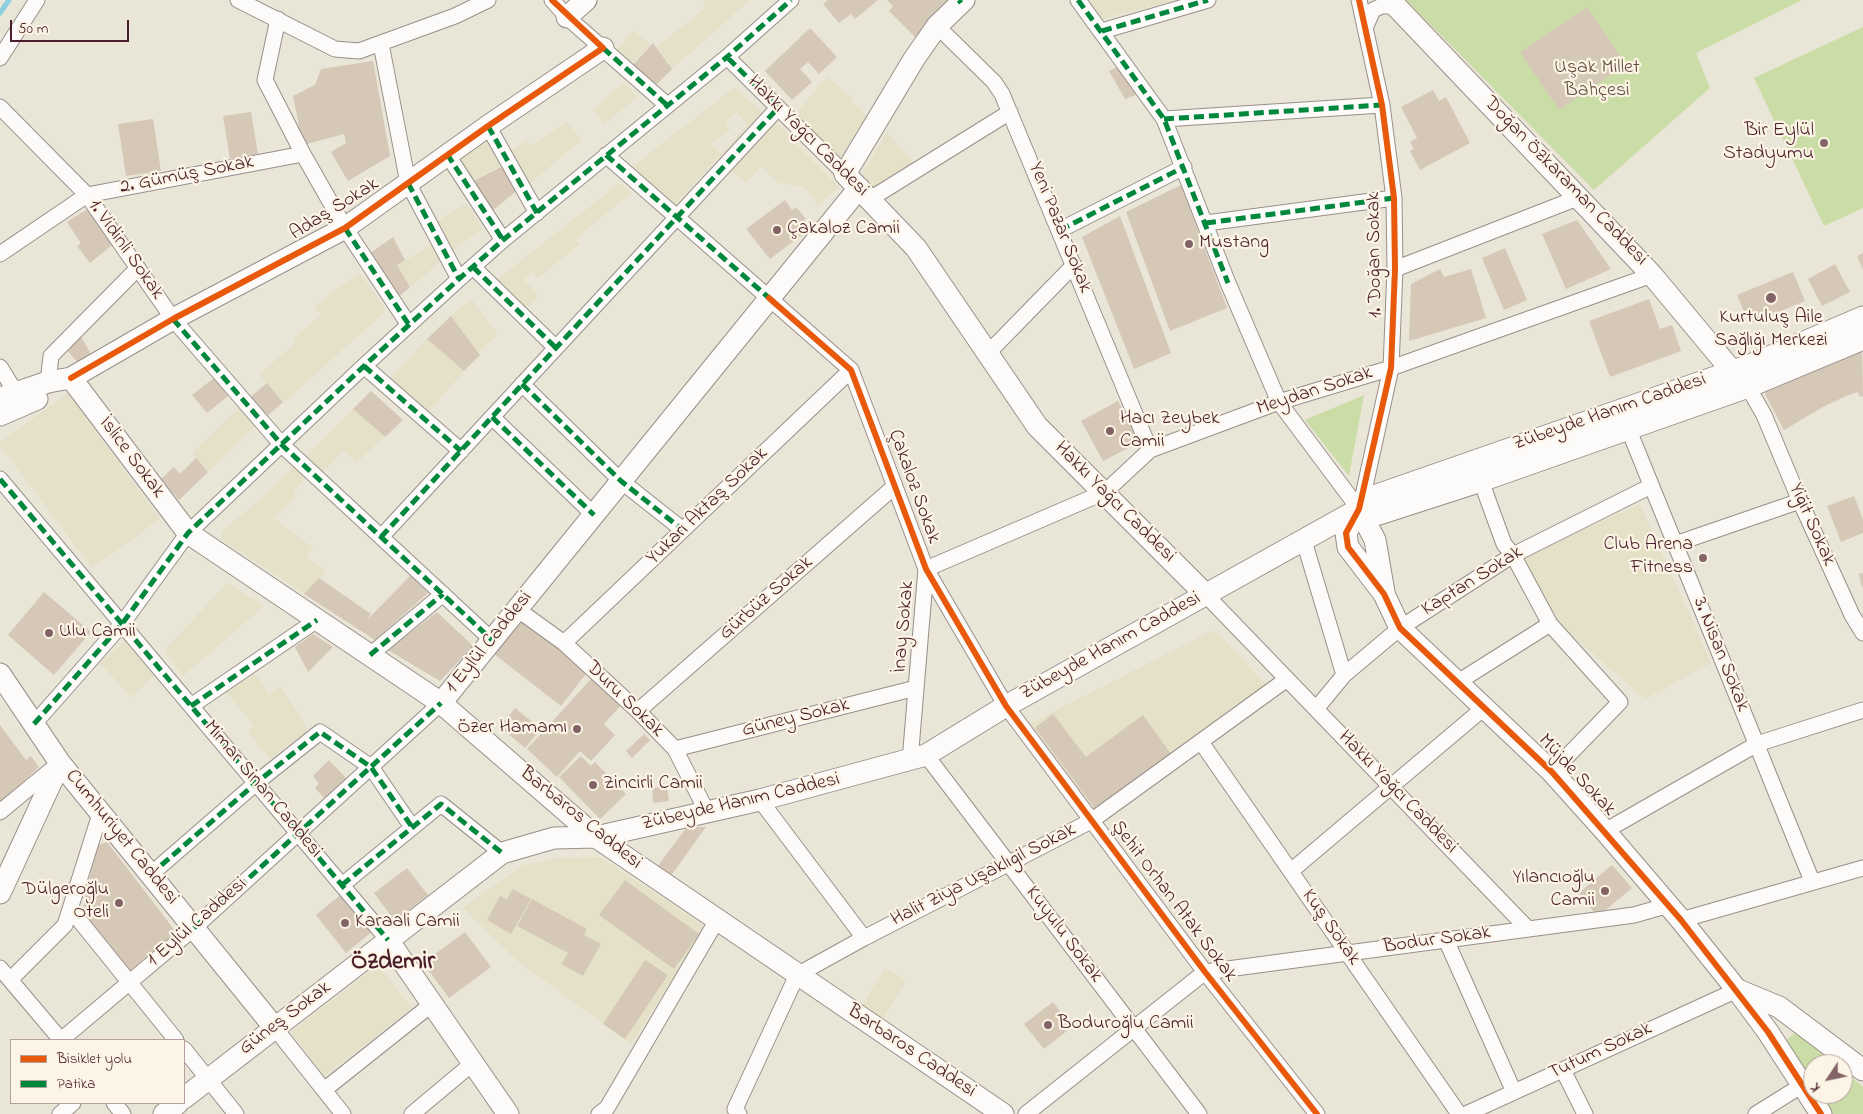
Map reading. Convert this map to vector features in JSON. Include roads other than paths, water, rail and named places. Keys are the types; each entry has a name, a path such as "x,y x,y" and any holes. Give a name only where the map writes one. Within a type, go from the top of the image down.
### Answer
{"main road":[{"path":"567,17 586,0"},
{"name":"1 Eylül Caddesi","path":"441,703 858,187 914,59 937,26 961,1"},
{"name":"Doğan Özkaraman Caddesi","path":"1393,3 1580,197 1747,376"},
{"name":"Adaş Sokak","path":"73,380 173,319 345,228 447,154 603,48"},
{"name":"Hakkı Yağcı Caddesi","path":"858,187 916,248 1037,426 1205,594"},
{"name":"Zübeyde Hanım Caddesi","path":"1360,510 1379,514 1481,481 1628,428 1747,376 1863,317"},
{"name":"Zübeyde Hanım Caddesi","path":"596,837 760,800 918,758 1205,594 1360,510 1374,496 1862,341"},
{"path":"8,396 48,382 73,380"},
{"path":"0,415 73,380"},
{"name":"İslice Sokak","path":"73,380 188,533"},
{"name":"Müjde Sokak","path":"1360,510 1375,540 1384,594 1400,628 1552,772 1675,912 1737,990 1779,1007 1863,1070"},
{"name":"Barbaros Caddesi","path":"188,533 441,703 596,837 1003,1114"},
{"name":"Cumhuriyet Caddesi","path":"0,674 60,763 274,1028"},
{"path":"0,893 60,763"},
{"name":"Güneş Sokak","path":"185,1097 502,853 554,838 596,837"},
{"name":"Mimar Sinan Caddesi","path":"388,940 508,1114"},
{"path":"1737,990 1803,1083"},
{"path":"164,1114 177,1104"}],"street":[{"path":"0,58 37,0"},
{"path":"238,0 335,49 359,51 455,16 488,0"},
{"path":"552,0 567,17 668,104"},
{"path":"34,724 122,624 188,533 364,366 503,240 727,57 791,0"},
{"path":"1078,0 1164,119 1184,166 1228,283 1279,402 1360,510"},
{"path":"1102,31 1208,0"},
{"name":"1. Doğan Sokak","path":"1359,0 1382,105 1394,198 1395,269 1391,368 1360,510"},
{"path":"1365,28 1373,10 1393,3"},
{"path":"278,19 264,80 302,154 345,228 409,325"},
{"name":"Yeni Pazar Sokak","path":"937,26 994,82 1010,112 1150,450"},
{"path":"381,44 408,183 459,279"},
{"name":"Hakkı Yağcı Caddesi","path":"727,57 858,187"},
{"path":"1164,119 1382,105"},
{"name":"1. Vidinli Sokak","path":"0,107 87,195 173,319 282,445 492,640"},
{"path":"381,537 778,108"},
{"path":"858,187 1010,112"},
{"path":"488,126 538,213"},
{"name":"2. Gümüş Sokak","path":"0,254 87,195 302,154"},
{"path":"447,154 503,240"},
{"name":"Çakaloz Sokak","path":"606,155 851,370 926,569 1006,706"},
{"path":"1060,230 1184,166"},
{"path":"1395,269 1580,197"},
{"path":"1206,223 1394,198"},
{"path":"988,353 1074,266"},
{"path":"473,267 556,348"},
{"path":"48,382 51,356 138,268"},
{"name":"Meydan Sokak","path":"1105,492 1150,450 1279,402 1391,368 1652,274"},
{"path":"364,366 461,450"},
{"path":"0,367 8,396"},
{"name":"Yukarı Aktaş Sokak","path":"564,643 851,370"},
{"name":"Yiğit Sokak","path":"1747,376 1800,501 1858,614 1863,633"},
{"path":"522,384 621,481 683,530"},
{"path":"492,417 594,515"},
{"name":"3. Nisan Sokak","path":"1628,428 1812,881"},
{"name":"Mimar Sinan Caddesi","path":"0,479 388,940"},
{"path":"1481,481 1504,544 1513,554 1550,624 1620,702 1552,772"},
{"name":"Gürbüz Sokak","path":"638,711 895,486"},
{"name":"Kaptan Sokak","path":"1316,709 1344,675 1400,628 1513,554 1651,486"},
{"name":"İnay Sokak","path":"918,758 916,688 926,569 1105,492"},
{"path":"1675,544 1800,501"},
{"path":"1304,541 1344,675"},
{"path":"370,655 443,594"},
{"name":"Hakkı Yağcı Caddesi","path":"1205,594 1528,929"},
{"name":"Duru Sokak","path":"517,609 564,643 638,711 675,749 707,812"},
{"path":"191,706 317,620"},
{"path":"1458,682 1550,624"},
{"name":"Halit Ziya Uşaklıgil Sokak","path":"797,975 1008,862 1091,821 1287,679"},
{"name":"Güney Sokak","path":"675,749 916,688"},
{"name":"1 Eylül Caddesi","path":"62,1039 194,928 441,703"},
{"name":"Şehit Orhan Atak Sokak","path":"1006,706 1205,972 1317,1114"},
{"path":"1292,871 1485,707"},
{"path":"1605,831 1757,744 1863,710"},
{"path":"150,875 256,783 320,732 371,767 412,827"},
{"name":"Kuş Sokak","path":"1202,742 1459,1114"},
{"name":"Kuyulu Sokak","path":"918,758 1008,862 1199,1114"},
{"path":"0,812 60,763"},
{"path":"760,800 864,938"},
{"path":"342,885 441,804 502,853"},
{"path":"60,1039 4,974 66,925 100,814"},
{"name":"Bodur Sokak","path":"1205,972 1634,915 1675,912 1863,868"},
{"path":"71,910 175,1039"},
{"path":"599,1114 607,1108 717,920"},
{"path":"1446,940 1514,1092"},
{"path":"1026,1114 1205,972"},
{"path":"739,1114 735,1109 797,975"},
{"name":"Tutum Sokak","path":"1466,1114 1737,990"},
{"path":"324,1090 432,1004"},
{"name":"Cumhuriyet Caddesi","path":"274,1028 343,1114"},
{"path":"185,1050 236,1114"},
{"path":"412,1114 473,1063"},
{"path":"1563,1070 1585,1114"},
{"path":"1756,1114 1803,1085"},
{"path":"60,1114 72,1104"},
{"path":"115,1104 123,1114"}],"waterway":[{"path":"0,13 9,0"}],"place":[{"name":"Bir Eylül Stadyumu","path":"1824,143"},
{"name":"Çakaloz Camii","path":"777,230"},
{"name":"Mustang","path":"1189,244"},
{"name":"Kurtuluş Aile Sağlığı Merkezi","path":"1771,298"},
{"name":"Hacı Zeybek Camii","path":"1110,431"},
{"name":"Club Arena Fitness","path":"1703,558"},
{"name":"Ulu Camii","path":"49,633"},
{"name":"Özer Hamamı","path":"577,729"},
{"name":"Zincirli Camii","path":"593,785"},
{"name":"Yılancıoğlu Camii","path":"1605,891"},
{"name":"Dülgeroğlu Oteli","path":"119,903"},
{"name":"Karaali Camii","path":"345,923"},
{"name":"Boduroğlu Camii","path":"1048,1025"}],"district":[{"name":"Özdemir","path":"393,964"}],"park label":[{"name":"Uşak Millet Bahçesi","path":"1597,80"}]}
